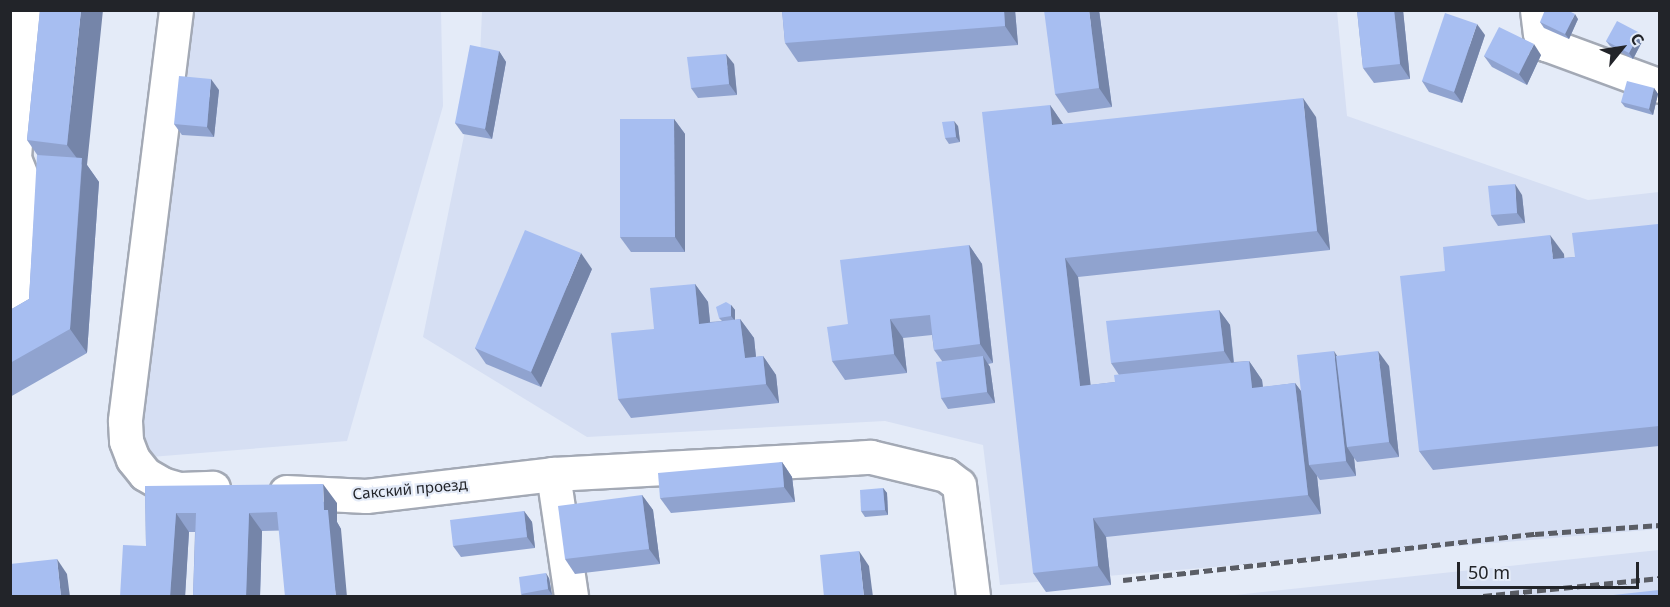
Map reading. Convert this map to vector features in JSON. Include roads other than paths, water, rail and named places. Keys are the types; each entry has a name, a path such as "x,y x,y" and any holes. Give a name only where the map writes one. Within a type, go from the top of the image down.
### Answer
{"street":[{"path":"10,310 18,305 28,193 14,158 24,10"},
{"name":"Сакский проезд","path":"176,10 125,422 126,441 133,459 145,474 162,484 180,489 366,495 553,474 870,457 946,475 959,485 973,597"},
{"path":"1537,10 1540,33 1546,44 1659,86"},
{"path":"553,474 571,597"}],"railway":[{"path":"1123,580 1535,534 1660,525"},
{"path":"1483,596 1660,578"}]}
